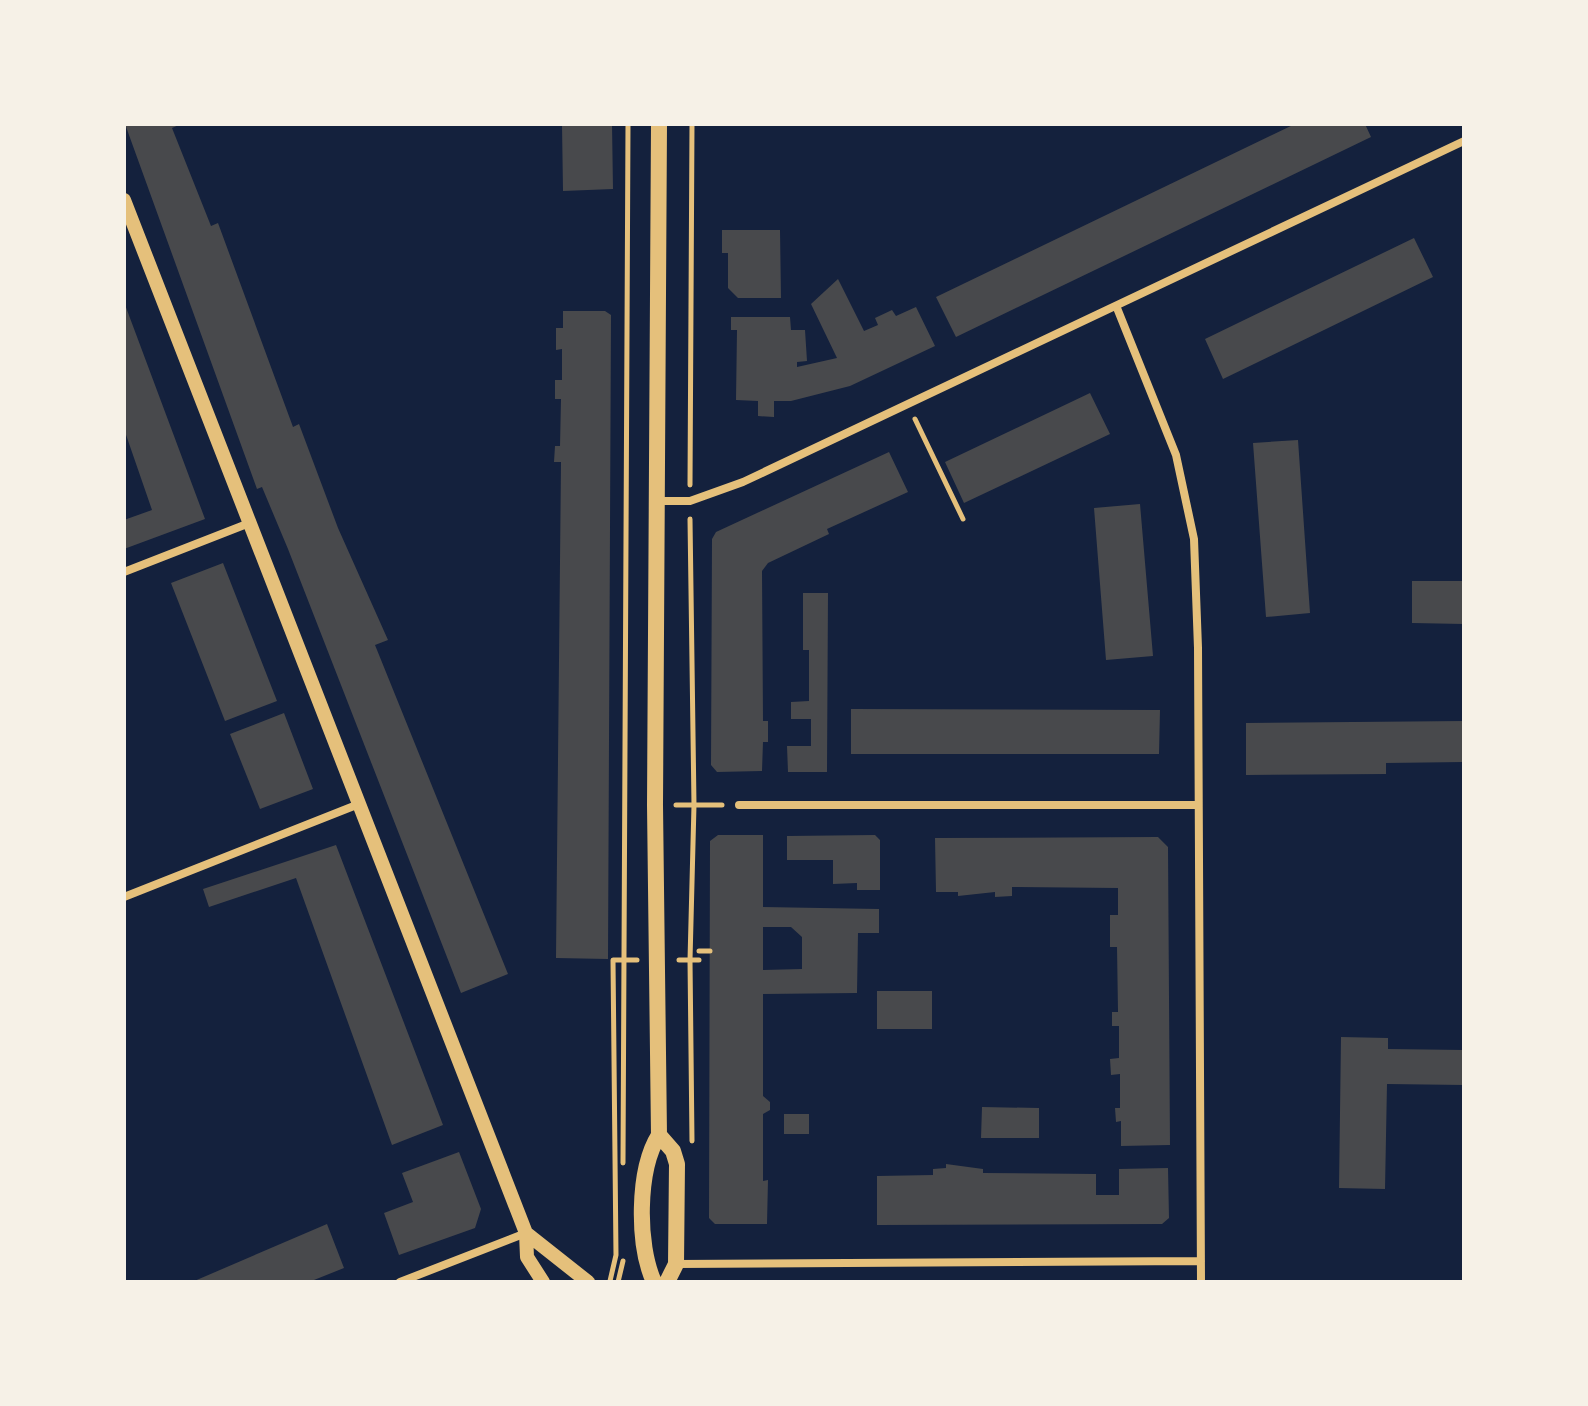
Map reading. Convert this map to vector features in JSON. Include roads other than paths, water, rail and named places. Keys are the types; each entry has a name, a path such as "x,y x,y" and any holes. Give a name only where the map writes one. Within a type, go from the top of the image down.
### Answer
{"main road":[{"path":"654,1282 645,1263 644,1177 647,1154 659,1135 655,805 659,124"},
{"path":"659,1135 673,1151 677,1164 676,1264 667,1282"}],"street":[{"path":"657,501 690,501 743,482 1117,308 1464,141"},
{"path":"124,200 252,522 526,1233 527,1257 543,1282"},
{"path":"1117,308 1176,455 1194,539 1201,1282"},
{"path":"124,572 252,522"},
{"path":"124,897 359,804"},
{"path":"739,805 1198,805"},
{"path":"400,1282 526,1233"},
{"path":"526,1233 588,1282"},
{"path":"676,1264 1201,1261"}]}
